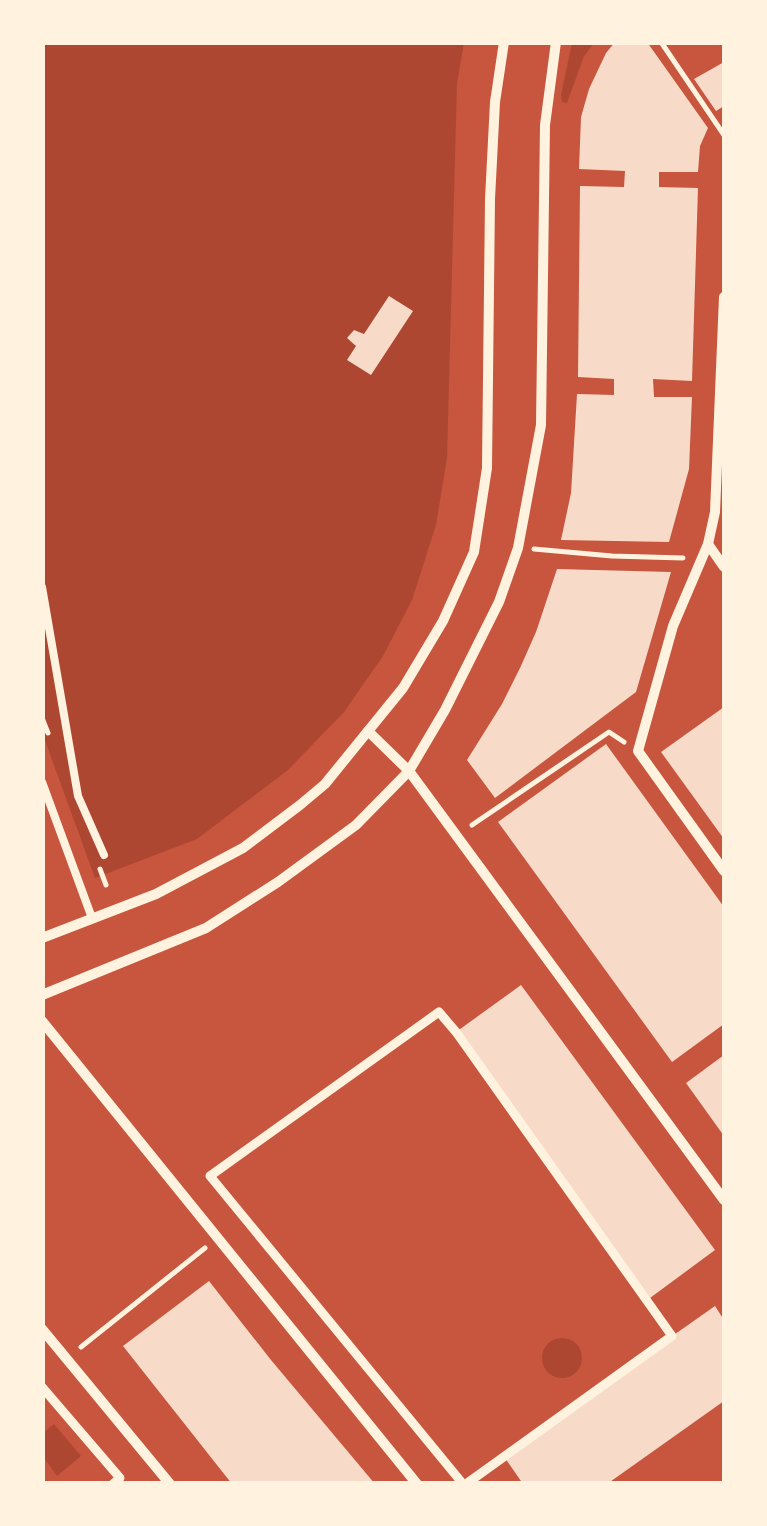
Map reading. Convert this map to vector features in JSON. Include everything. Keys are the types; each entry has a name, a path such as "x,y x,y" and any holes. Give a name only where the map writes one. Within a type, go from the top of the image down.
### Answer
{"street":[{"path":"42,938 156,894 243,848 325,784 403,688 442,621 474,552 487,468 490,200 495,102 504,42"},
{"path":"42,995 206,928 278,882 356,825 409,771 445,710 499,602 518,548 541,425 545,125 556,42"},
{"path":"724,298 715,512 708,544 673,626 638,751 724,871"},
{"path":"708,544 724,567"},
{"path":"368,731 409,771 724,1200"},
{"path":"439,1012 672,1336 464,1484 210,1176 439,1012"},
{"path":"42,1021 417,1484"},
{"path":"42,1329 170,1484"},
{"path":"42,1387 120,1478 113,1484"}],"lane":[{"path":"42,588 78,796 104,855"},
{"path":"42,782 92,918"}],"path":[{"path":"661,42 724,135"},
{"path":"518,548 701,559"},
{"path":"457,835 609,732 638,751"},
{"path":"66,1358 217,1238"}],"shaded area":[{"path":"43,43 464,43 457,83 447,458 436,525 412,600 383,656 344,712 288,770 197,839 95,878 43,735"},
{"path":"572,43 594,43 584,56 567,103 562,102 561,95"},
{"path":"562,1338 576,1344 582,1358 576,1372 562,1378 548,1372 542,1358 548,1344"},
{"path":"54,1424 81,1456 57,1476 43,1457 43,1433"}],"building":[{"path":"615,42 647,42 708,128 700,146 698,172 659,172 659,187 698,188 692,381 653,379 654,397 692,397 689,469 669,542 561,540 571,493 577,394 614,395 614,379 578,377 580,186 624,187 625,171 579,169 581,117 589,89"},
{"path":"724,62 724,106 716,111 694,79"},
{"path":"389,296 413,311 371,375 347,360 356,346 347,338 354,330 364,334"},
{"path":"557,569 671,572 636,692 495,798 467,760 520,668"},
{"path":"724,707 724,839 661,752"},
{"path":"606,744 724,907 724,1024 672,1062 498,822"},
{"path":"521,985 715,1250 650,1298 456,1032"},
{"path":"724,1055 724,1136 686,1083"},
{"path":"209,1281 375,1484 232,1484 123,1346"},
{"path":"715,1306 724,1320 724,1401 607,1484 523,1484 503,1455"}]}
